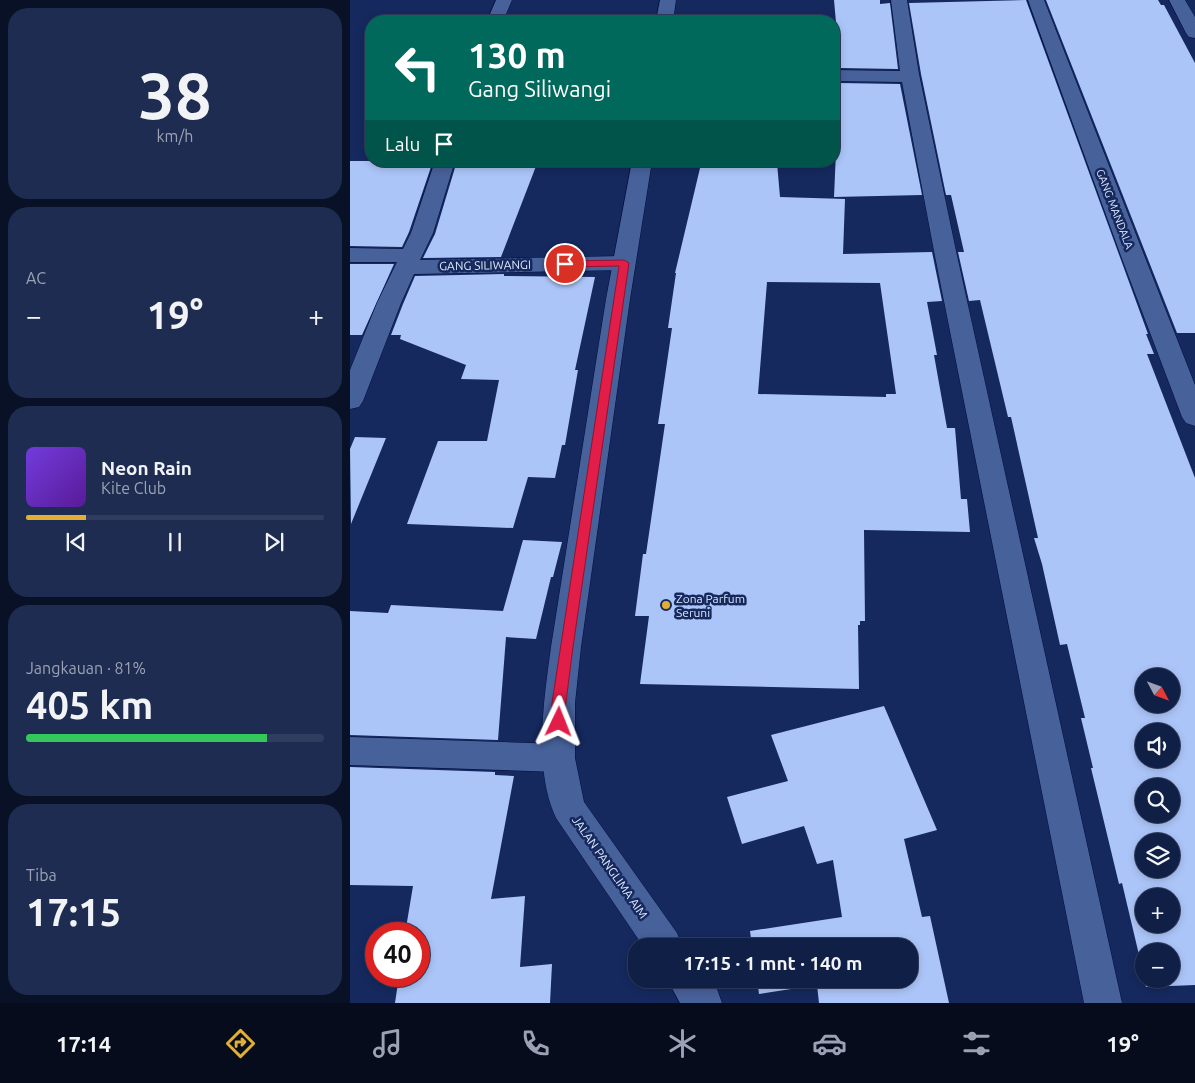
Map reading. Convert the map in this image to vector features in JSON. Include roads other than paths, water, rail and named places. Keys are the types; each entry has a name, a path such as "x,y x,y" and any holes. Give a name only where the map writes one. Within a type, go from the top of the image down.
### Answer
{"street":[{"path":"498,15 504,0"},
{"path":"666,15 668,0"},
{"path":"899,0 910,77 1103,1003"},
{"name":"GANG MANDALA","path":"1036,0 1195,417"},
{"path":"1177,0 1195,33"},
{"path":"840,76 910,77"},
{"path":"350,401 408,261 422,233 443,167"},
{"name":"JALAN PANGLIMA AIM","path":"641,167 624,263 559,703 559,758 568,807 658,938"},
{"name":"GANG SILIWANGI","path":"350,255 408,261 624,263"},
{"path":"350,752 559,758"},
{"path":"692,988 703,1003"}],"place":[{"name":"Zona Parfum Seruni","path":"666,605"}]}
